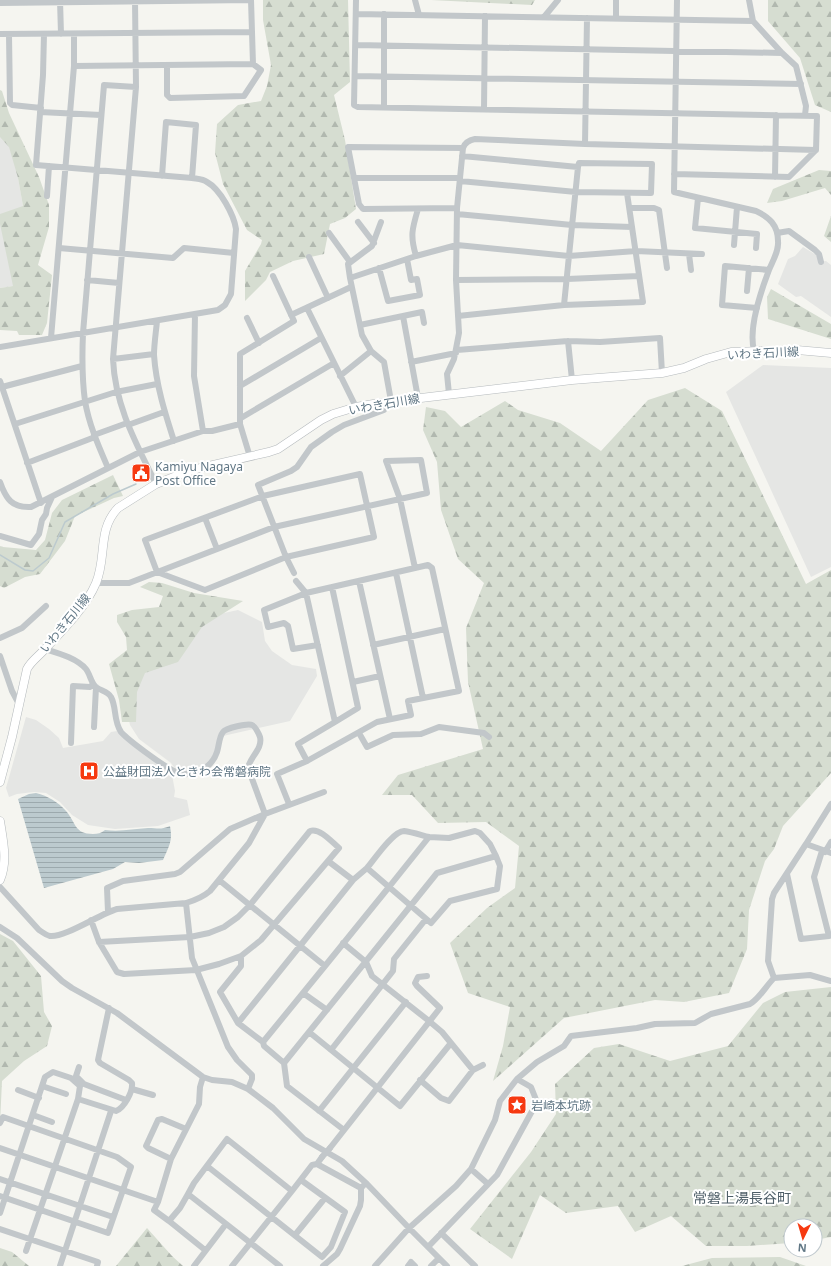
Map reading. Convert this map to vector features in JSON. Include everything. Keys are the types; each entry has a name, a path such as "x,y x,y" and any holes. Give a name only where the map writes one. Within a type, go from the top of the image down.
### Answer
{"main road":[{"name":"いわき石川線","path":"0,782 3,757 20,706 29,664 45,649 83,606 96,583 101,565 104,536 108,522 118,508 156,484 200,468 278,449 321,420 333,414 356,407 449,394 572,380 662,372 684,368 706,359 731,352 754,350 797,350 831,353"},
{"path":"0,821 5,858 0,880"}],"street":[{"path":"0,3 60,1 251,0 253,64"},
{"path":"356,0 354,105 358,107 817,116 816,150 789,177 674,174"},
{"path":"415,0 419,15"},
{"path":"544,17 558,0"},
{"path":"616,0 616,18"},
{"path":"677,0 674,192 764,215 771,221 778,233 778,245 757,308 752,343 754,350"},
{"path":"749,0 753,21 796,66 806,106 805,115"},
{"path":"60,1 61,34"},
{"path":"135,1 136,87 113,359 116,392 127,424 156,484"},
{"path":"356,14 753,21"},
{"path":"384,14 384,107"},
{"path":"484,109 485,16"},
{"path":"585,144 587,18"},
{"path":"0,34 252,32"},
{"path":"0,347 218,310 225,305 231,294 236,229 232,213 214,187 208,182 201,179 192,178 36,165 43,75 44,34"},
{"path":"52,338 71,114 74,34"},
{"path":"9,35 10,103 12,105 71,114 101,115"},
{"path":"356,45 782,53"},
{"path":"74,66 253,64 260,70 244,96 170,98 167,94 168,66"},
{"path":"355,76 801,84"},
{"path":"108,468 94,436 85,401 82,366 82,333 104,84 136,87"},
{"path":"775,177 776,115"},
{"path":"162,176 166,122 196,124 192,178"},
{"path":"449,394 447,374 456,352 459,334 456,280 457,211 462,148 469,140 475,138 585,144 816,150"},
{"path":"462,148 348,147 358,204 363,208 457,211 572,225 632,227"},
{"path":"462,156 578,167"},
{"path":"354,178 460,180 576,192 651,193 652,164 579,163 578,167 576,192 564,305"},
{"path":"47,196 49,166"},
{"path":"458,316 564,305 643,302 628,193"},
{"path":"698,198 695,228 757,234 756,248"},
{"path":"734,245 737,207"},
{"path":"630,208 654,208 659,210 667,268"},
{"path":"416,256 412,242 412,231 418,209"},
{"path":"358,222 374,243"},
{"path":"294,573 286,557 258,485 291,471 297,467 311,448 332,432 384,410 391,401 384,362 371,351 362,335 351,287 348,264 372,246 381,222"},
{"path":"778,233 788,232 815,250 821,262"},
{"path":"329,233 350,262"},
{"path":"350,278 416,256 457,245 569,256 636,251 702,254"},
{"path":"59,248 172,258 184,248 234,253"},
{"path":"689,254 691,270"},
{"path":"309,257 328,298"},
{"path":"380,268 388,301 420,295 417,279 412,280 407,259"},
{"path":"757,308 722,305 725,266 769,270"},
{"path":"747,291 749,268"},
{"path":"250,457 240,421 240,354 294,321 273,276"},
{"path":"456,280 567,279 639,276"},
{"path":"87,280 119,283"},
{"path":"291,315 351,287"},
{"path":"307,308 356,407"},
{"path":"360,325 422,312 424,323"},
{"path":"195,314 193,363 203,431"},
{"path":"403,316 418,398"},
{"path":"247,318 259,343"},
{"path":"157,321 154,354 157,384 164,412 174,441"},
{"path":"240,386 321,338"},
{"path":"411,362 456,352 568,341 600,342 660,338 662,372"},
{"path":"568,341 572,380"},
{"path":"340,376 371,351"},
{"path":"113,359 154,354"},
{"path":"0,482 1,490 6,497 18,506 31,507 140,452 203,431 212,431 240,421 334,363"},
{"path":"41,503 1,384 82,366"},
{"path":"15,424 116,392 157,384"},
{"path":"28,463 94,436 164,412"},
{"path":"96,583 129,583 274,527 367,506 400,499 427,493 421,460 386,461 400,499 415,568"},
{"path":"360,474 374,537 286,557 205,590 156,572 145,540 262,496 360,474"},
{"path":"0,536 31,545 39,534 42,520 46,514 52,497"},
{"path":"205,518 216,549"},
{"path":"289,804 277,774 307,761 377,722 411,715 408,701 459,691 432,568 428,565 306,593 264,610 268,627 284,624 288,626 293,649 318,645"},
{"path":"396,573 423,698"},
{"path":"296,581 306,593 335,722"},
{"path":"359,581 390,719"},
{"path":"307,761 298,744 358,708 332,587"},
{"path":"0,638 22,628 46,606"},
{"path":"373,644 445,629"},
{"path":"45,649 76,660 85,668 91,677 94,685 94,727"},
{"path":"0,656 12,691 20,706"},
{"path":"353,682 380,676"},
{"path":"71,743 73,686 90,687 94,685"},
{"path":"0,887 39,930 50,936 64,933 108,912 126,908 186,903 204,896 249,843 265,814 248,768 258,749 260,741 260,737 254,726 248,724 226,729 221,736 217,753 208,765 192,774 179,773 169,768 122,733 115,720 112,698 94,685"},
{"path":"359,732 367,747 393,735 421,734 439,727 484,733 489,737"},
{"path":"108,912 107,888 123,881 176,874 230,829 289,804 324,792"},
{"path":"774,978 768,961 772,898 831,804"},
{"path":"91,920 99,942 117,972 124,974 196,970 219,964 241,956 261,940 339,848 319,831 314,829 310,831 250,905 238,917 224,927 209,933 190,937 99,942"},
{"path":"238,1023 353,880 367,868 398,832 404,831 429,837 449,838 475,831 480,833 490,844 500,866 497,890 450,901 431,923 367,868"},
{"path":"263,1042 429,837"},
{"path":"787,874 801,940 828,936 814,876 831,842"},
{"path":"806,844 826,852"},
{"path":"284,1063 437,873 496,856"},
{"path":"328,860 353,880"},
{"path":"218,880 324,966"},
{"path":"186,903 192,958 228,1047 237,1060 252,1075 248,1089"},
{"path":"331,1050 393,972 394,958 426,919"},
{"path":"0,927 17,938 62,981 109,1008 203,1077 212,1080 232,1082 248,1089 273,1108 304,1139 342,1161 367,1184 447,1266"},
{"path":"343,943 366,962 372,976 430,1021 451,1043 473,1070"},
{"path":"241,956 241,966 220,992 238,1023 263,1042 264,1046 284,1063 287,1086 344,1130"},
{"path":"375,1266 409,1228 456,1186 471,1169 495,1120 500,1101 517,1079 537,1062 564,1046 571,1036 637,1028 655,1024 694,1023 711,1014 753,1002 763,992 765,986 774,978 810,975 831,981"},
{"path":"232,1266 312,1165 317,1164 330,1148 440,1008 415,983 418,977 427,976"},
{"path":"303,993 326,1010"},
{"path":"319,1111 406,1002"},
{"path":"78,1099 112,1111 116,1111 120,1110 132,1089 132,1083 129,1080 100,1063 98,1060 109,1008"},
{"path":"309,1032 400,1106 451,1043"},
{"path":"420,1080 441,1098 449,1101 473,1070 483,1065"},
{"path":"79,1067 76,1076 84,1084 126,1100"},
{"path":"0,1213 3,1197 10,1183 20,1155 45,1077 53,1072 71,1078 80,1086 78,1099 26,1250"},
{"path":"203,1077 200,1086 199,1104 171,1159 158,1202 154,1210 205,1250"},
{"path":"428,1247 497,1175 537,1102 531,1087 517,1079"},
{"path":"42,1086 66,1094"},
{"path":"132,1089 153,1095"},
{"path":"18,1090 39,1098"},
{"path":"60,1266 112,1111"},
{"path":"33,1115 52,1122"},
{"path":"0,1123 3,1117 117,1157 131,1167 108,1233 3,1197"},
{"path":"171,1159 146,1146 158,1120 162,1119 186,1129"},
{"path":"169,1221 180,1208 194,1183 227,1139 292,1191"},
{"path":"0,1148 158,1202"},
{"path":"317,1164 361,1188"},
{"path":"207,1166 322,1257 331,1247 344,1212 301,1180"},
{"path":"471,1169 488,1184"},
{"path":"0,1179 113,1218"},
{"path":"361,1188 367,1184"},
{"path":"323,1266 337,1254 340,1249 360,1206 362,1200 361,1188"},
{"path":"188,1194 250,1243 272,1264 280,1266"},
{"path":"295,1235 325,1198"},
{"path":"194,1266 226,1224"},
{"path":"0,1229 98,1262 97,1266"},
{"path":"441,1233 475,1266"},
{"path":"431,1266 439,1258"},
{"path":"408,1266 411,1262 415,1266"}],"shaded area":[{"path":"0,100 11,138 23,206 19,285 0,288"},
{"path":"803,247 818,256 819,262 826,261 831,265 831,317 801,296 796,297 778,284 788,259 795,256"},
{"path":"763,365 831,368 831,567 811,577 726,392"},
{"path":"238,610 262,622 265,641 272,651 292,665 316,669 317,676 290,721 223,736 207,766 179,774 171,763 139,739 130,725 126,707 133,678 201,618"},
{"name":"公益財団法人ときわ会常磐病院","path":"26,717 36,720 49,729 59,738 63,748 103,741 111,732 117,731 172,775 175,791 174,797 187,800 190,815 158,826 115,829 88,825 72,815 60,802 46,793 34,792 17,794 9,797 6,788"},
{"path":"36,793 49,798 60,805 69,815 76,827 82,832 98,834 105,830 116,831 170,826 171,840 163,860 139,863 125,862 113,869 44,888 18,799 29,794"}],"green space":[{"path":"263,0 348,0 350,82 334,95 345,140 356,209 345,218 330,224 324,254 293,261 270,272 266,280 245,301 245,271 262,240 247,230 223,184 215,153 217,124 238,105 261,101 267,86 271,65 263,20"},
{"path":"431,0 535,0 532,5"},
{"path":"768,0 831,0 831,112 815,105 800,58 768,21"},
{"path":"0,90 2,91 9,113 39,177 49,205 49,227 38,265 52,275 47,323 42,335 19,335 17,331 0,330 0,288 13,286 0,224 0,214 23,206 18,178 9,147 0,137"},
{"path":"819,170 831,171 831,195 825,188 782,201 767,203 773,189"},
{"path":"831,216 831,242 824,236"},
{"path":"771,289 831,324 831,339 768,319 767,297"},
{"path":"685,388 722,411 806,584 831,570 831,773 783,826 774,849 765,861 749,910 747,949 729,993 684,1002 655,1000 564,1018 493,1081 503,1046 510,1007 468,993 450,943 487,908 515,888 519,846 486,822 438,823 412,795 382,795 398,775 483,749 468,682 466,628 484,583 458,559 441,510 437,462 423,430 426,407 445,411 461,427 505,401 518,410 560,423 601,451 648,400"},
{"path":"113,475 123,496 114,498 75,516 65,541 40,574 25,577 4,588 0,586 0,546 36,550 45,540 52,513 62,500"},
{"path":"149,582 162,583 194,593 243,601 202,627 178,662 145,673 137,692 136,722 122,722 119,700 109,664 127,650 126,637 117,622 117,615 132,610 159,607 163,596 140,587"},
{"path":"0,934 13,941 41,976 44,1012 52,1026 47,1046 24,1061 2,1081 0,1124"},
{"path":"831,987 831,1237 823,1238 823,1218 783,1218 783,1244 747,1246 706,1246 671,1216 635,1232 618,1206 566,1213 540,1195 512,1259 470,1229 531,1152 556,1114 555,1084 594,1048 619,1044 670,1061 728,1046 763,1003 785,992"},
{"path":"147,1228 172,1256 183,1266 116,1266"},
{"path":"0,1248 12,1252 29,1266 0,1266"},
{"path":"780,1257 806,1266 682,1266 712,1258"}],"waterway":[{"path":"0,555 25,570 33,571 49,558 65,522 113,494 136,484"}],"place":[{"name":"Kamiyu Nagaya Post Office","path":"141,473"},
{"name":"公益財団法人ときわ会常磐病院","path":"89,771"},
{"name":"岩崎本坑跡","path":"517,1105"}],"district":[{"name":"常磐上湯長谷町","path":"742,1197"}]}
